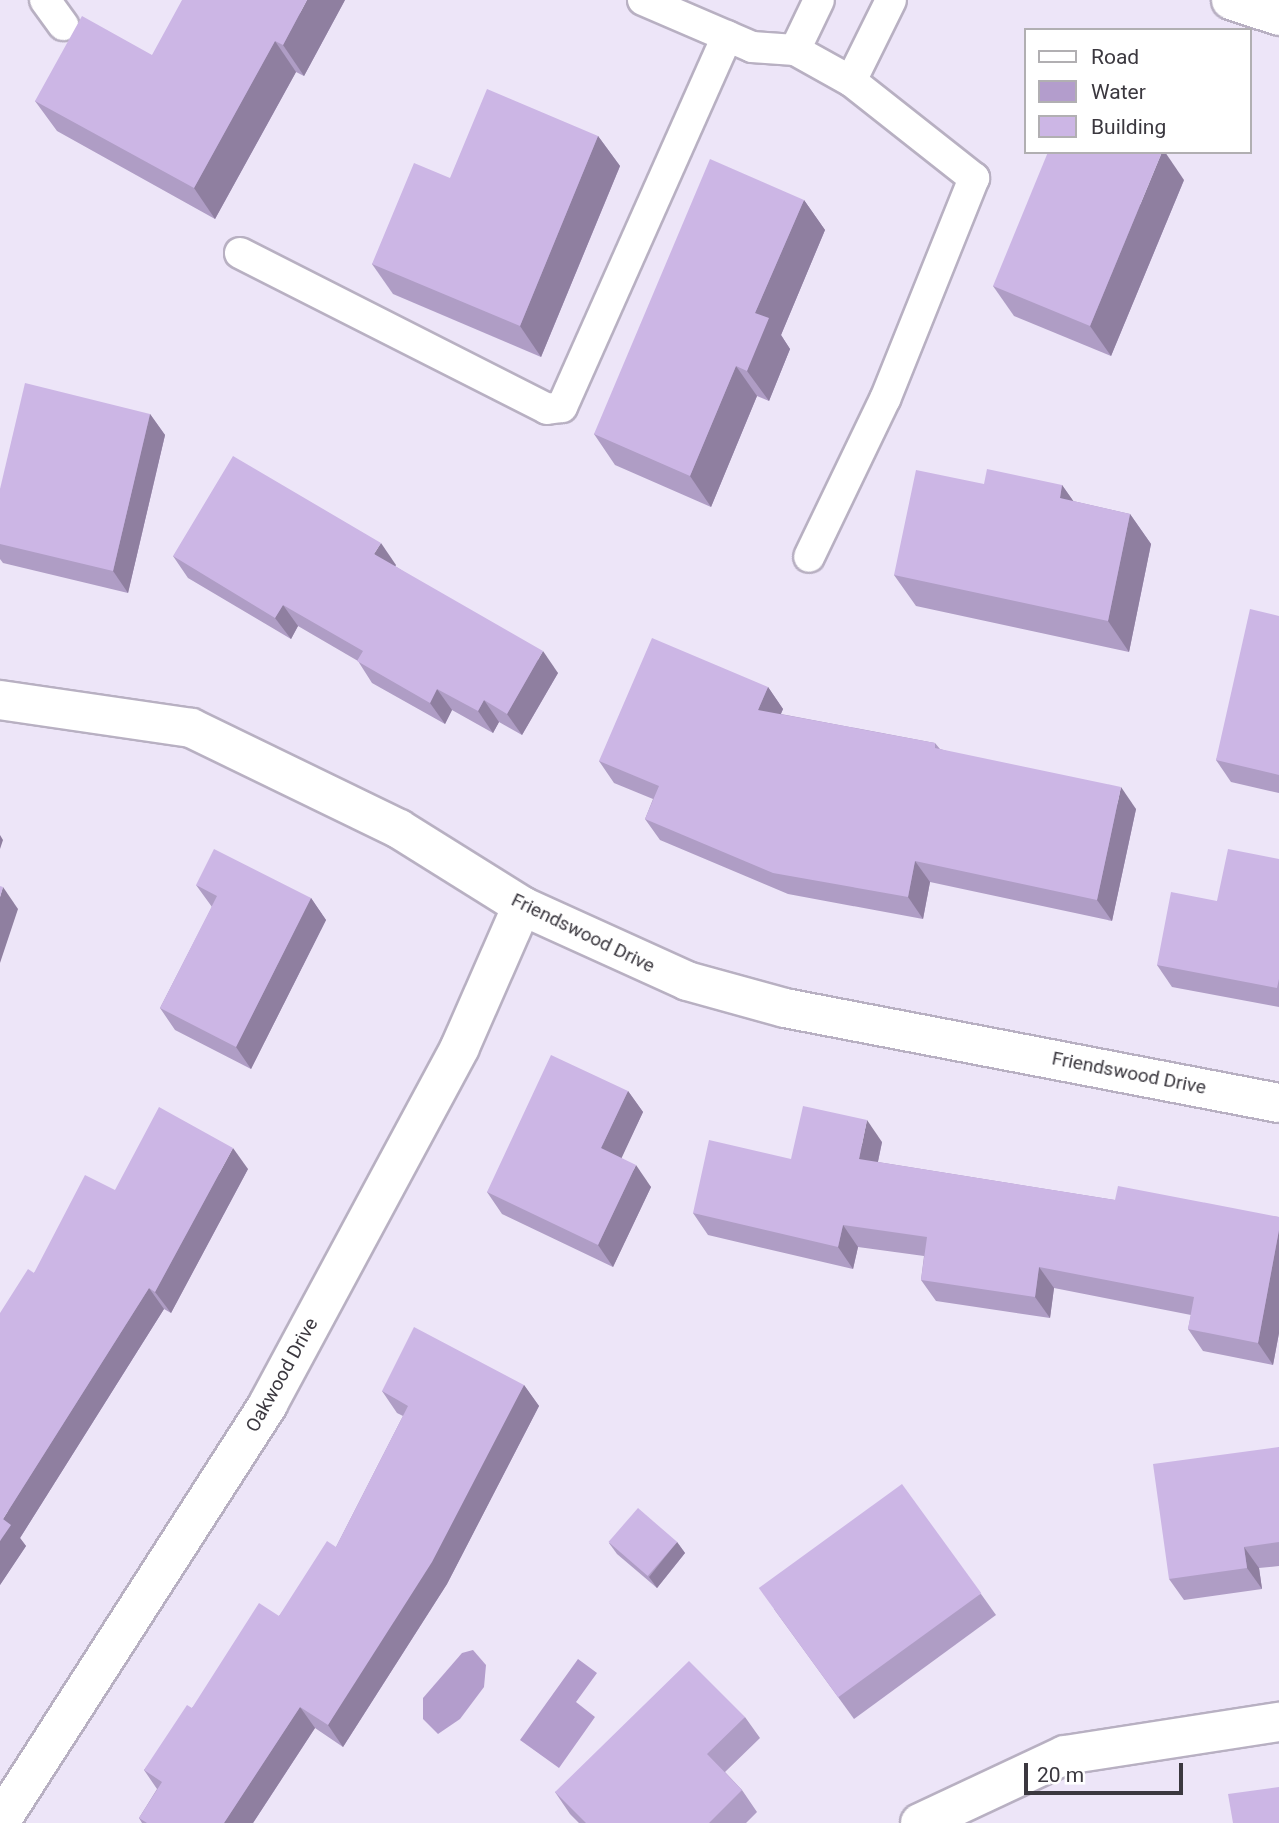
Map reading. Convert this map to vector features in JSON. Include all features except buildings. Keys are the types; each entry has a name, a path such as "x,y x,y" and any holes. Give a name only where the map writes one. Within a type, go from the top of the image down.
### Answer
{"street":[{"path":"1231,0 1279,16"},
{"name":"Friendswood Drive","path":"0,700 191,728 399,829 522,906 639,964 785,1008 1279,1103"},
{"name":"Oakwood Drive","path":"0,1822 268,1404 460,1047 522,906"},
{"path":"920,1823 1065,1755 1279,1722"}],"lane":[{"path":"45,0 63,25"},
{"path":"643,0 752,47 795,50 851,81 974,178 885,399 809,557"},
{"path":"795,50 819,0"},
{"path":"851,81 891,0"},
{"path":"240,253 547,409 562,407 727,36"}],"water":[{"path":"473,1650 486,1665 484,1687 460,1719 438,1734 423,1719 423,1698 462,1653"},
{"path":"578,1659 597,1673 576,1702 595,1717 559,1768 520,1740"}]}
